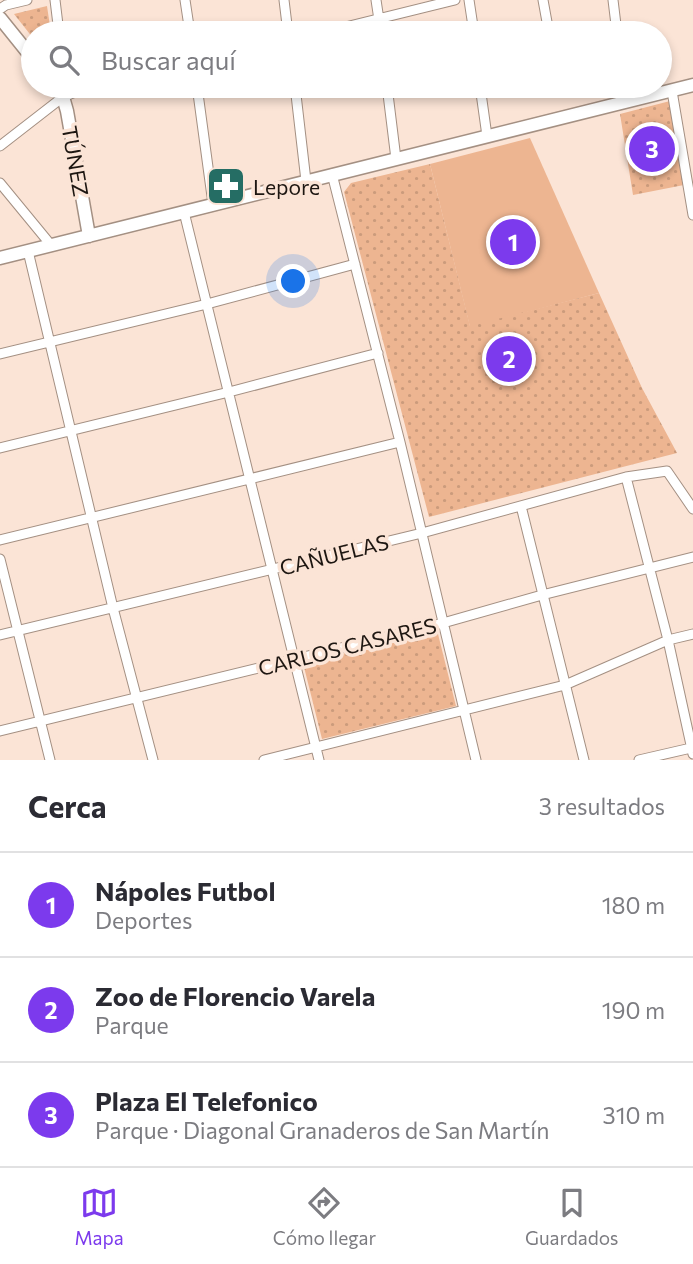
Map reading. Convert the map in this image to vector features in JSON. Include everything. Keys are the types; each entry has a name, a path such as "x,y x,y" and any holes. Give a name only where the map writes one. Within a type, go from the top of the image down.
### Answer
{"main road":[{"path":"0,18 21,44"},
{"path":"672,91 693,85"},
{"name":"TÚNEZ","path":"65,98 89,236"},
{"path":"0,258 640,98"}],"street":[{"path":"0,9 27,0"},
{"path":"55,0 58,21"},
{"path":"186,0 189,21"},
{"path":"284,0 287,21"},
{"path":"376,0 379,21"},
{"path":"367,21 455,0"},
{"path":"469,0 472,21"},
{"path":"543,0 547,21"},
{"path":"612,0 615,21"},
{"path":"672,91 693,215"},
{"path":"0,146 56,98"},
{"path":"199,98 213,204"},
{"path":"296,98 306,181"},
{"path":"388,98 396,159"},
{"path":"482,98 487,136"},
{"path":"332,174 400,442 475,760"},
{"path":"0,183 51,245"},
{"path":"184,212 319,760"},
{"path":"28,251 113,608 153,760"},
{"path":"0,354 206,304 355,264"},
{"path":"0,448 378,353"},
{"path":"0,540 400,442"},
{"name":"CAÑUELAS","path":"0,635 422,533 626,477 667,471 693,509"},
{"path":"626,477 668,640 692,751 639,760"},
{"path":"521,506 584,760"},
{"name":"CARLOS CASARES","path":"0,731 443,623 693,557"},
{"path":"0,559 50,760"},
{"path":"264,760 565,685 668,640 693,634"}],"shaded area":[{"path":"47,6 49,21 21,23 14,14"},
{"path":"670,101 684,185 633,195 620,114"},
{"path":"530,138 599,293 470,327 430,164"},
{"path":"430,164 470,326 599,293 642,388 677,453 429,517 344,192 351,183"},
{"path":"437,630 456,706 322,739 303,663"}],"place":[{"name":"Plaza El Telefonico","path":"652,149"},
{"name":"Lepore","path":"226,186"},
{"name":"Nápoles Futbol","path":"513,242"},
{"name":"Zoo de Florencio Varela","path":"509,359"}]}
